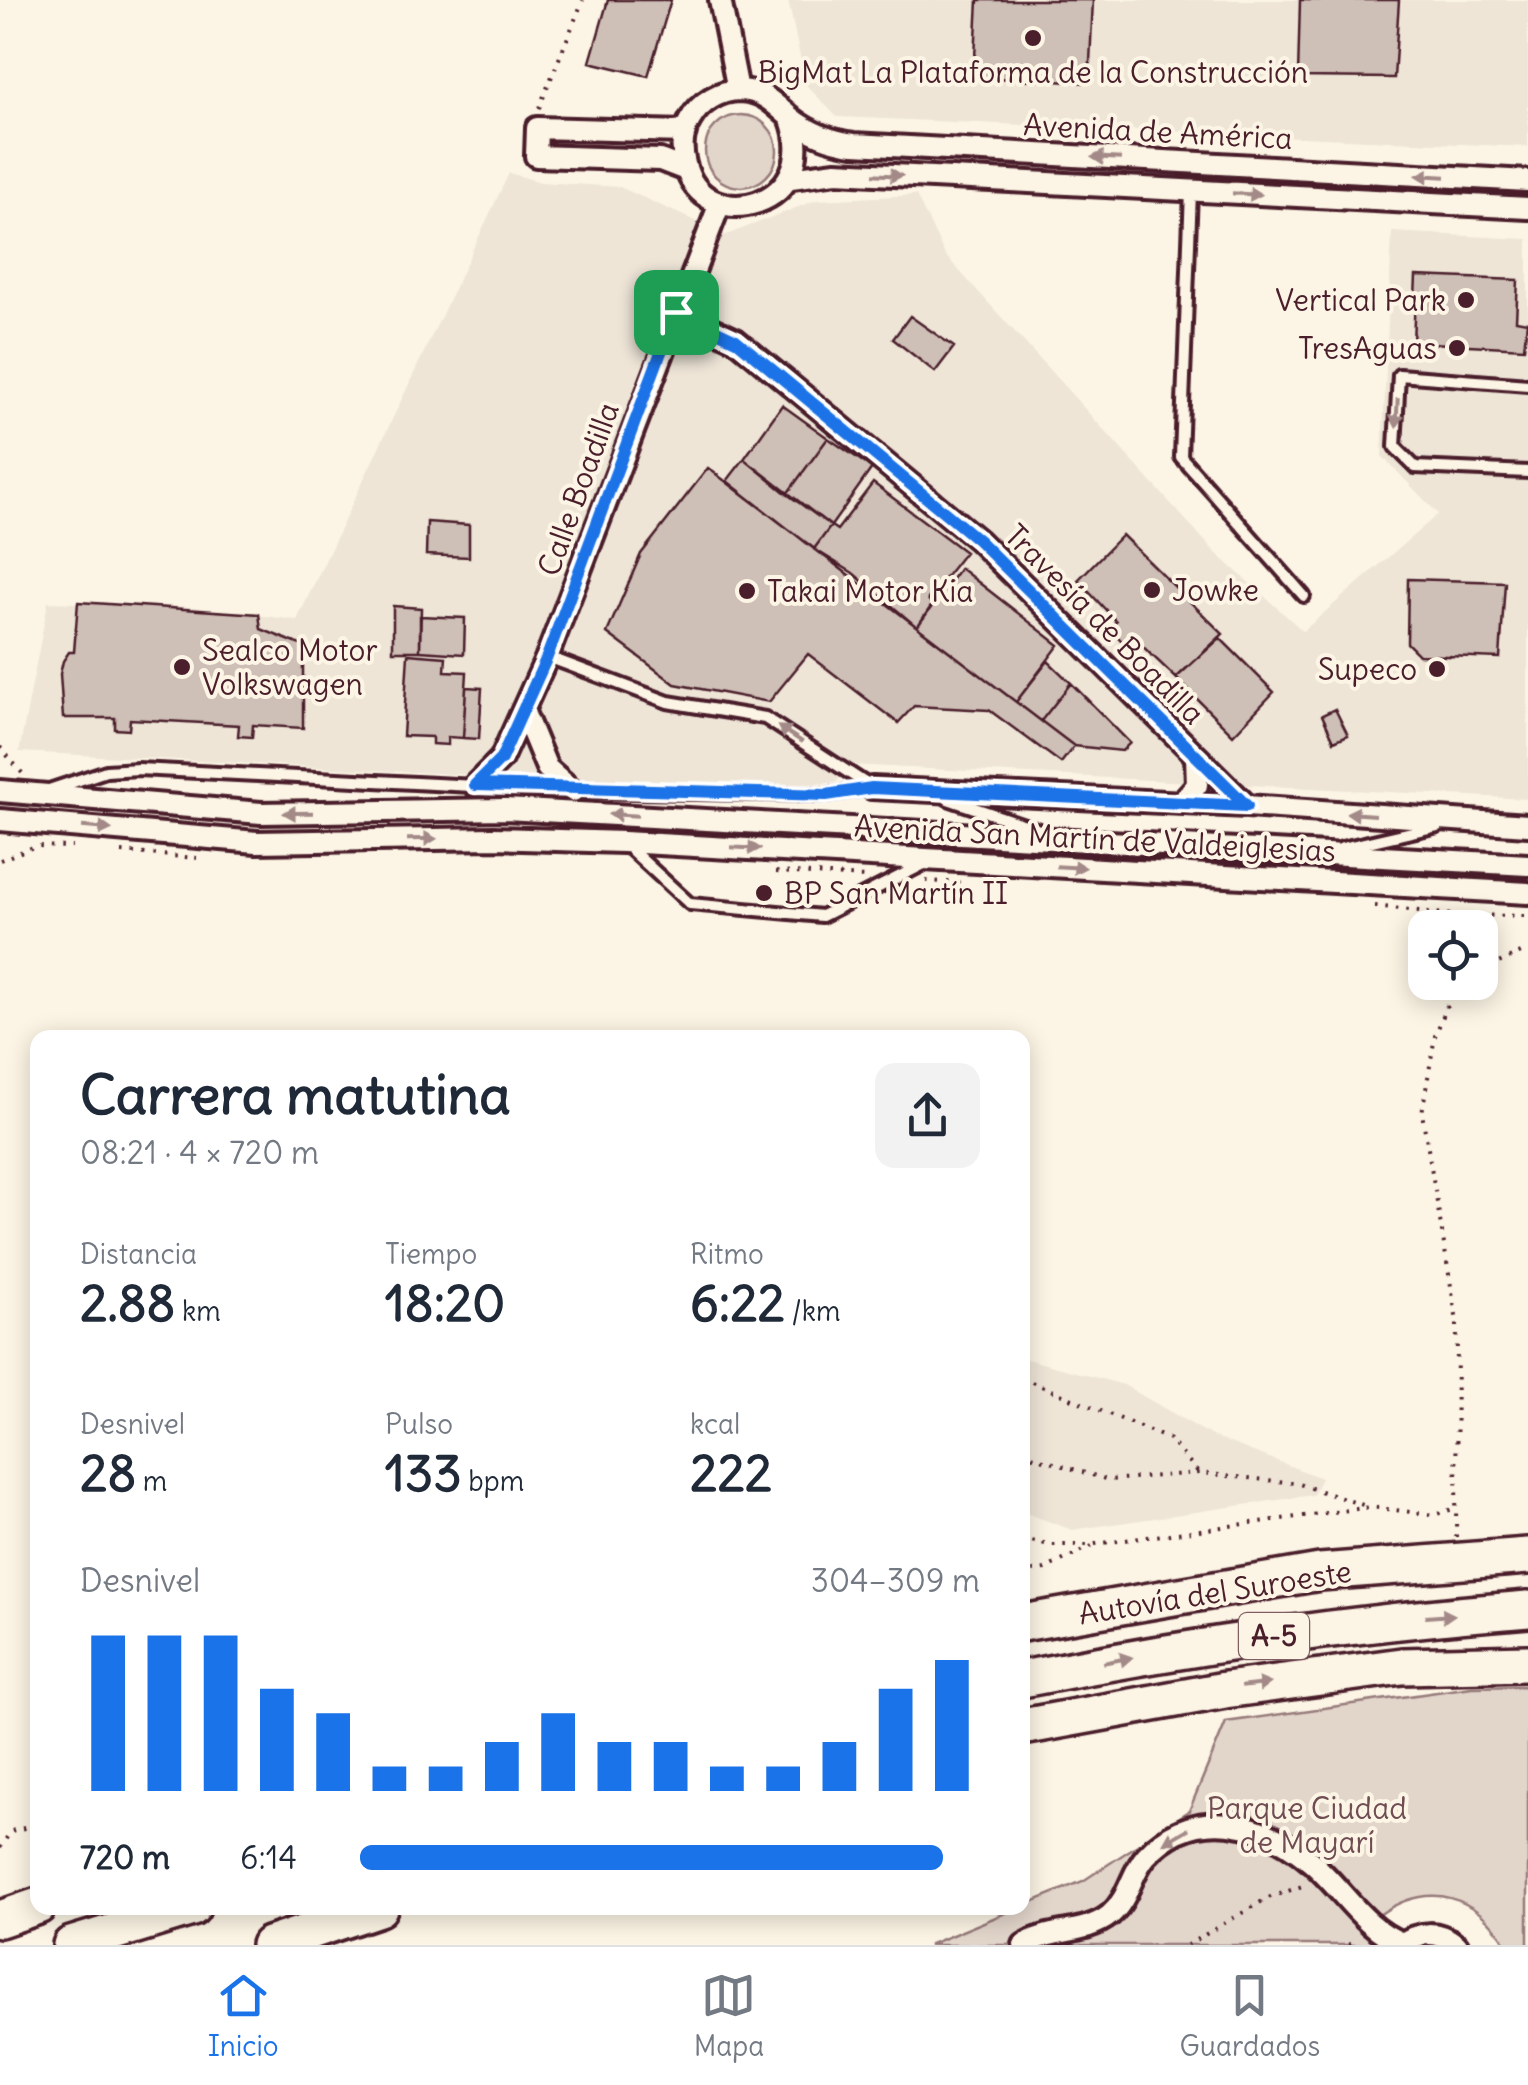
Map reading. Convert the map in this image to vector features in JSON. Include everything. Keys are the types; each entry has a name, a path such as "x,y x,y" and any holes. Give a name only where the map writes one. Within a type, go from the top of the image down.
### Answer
{"highway":[{"name":"Autovía del Suroeste","path":"1030,1621 1320,1572 1528,1556"},
{"name":"Autovía del Suroeste","path":"1030,1677 1137,1656 1393,1620 1528,1609"},
{"path":"1030,1726 1225,1690 1402,1666 1528,1664"},
{"path":"0,1895 30,1886"},
{"path":"0,1920 30,1909"},
{"path":"71,1945 167,1915"},
{"path":"269,1945 358,1915"},
{"path":"88,1945 142,1922"}],"street":[{"path":"720,0 738,90"},
{"path":"738,90 758,93 776,102 790,118 798,137 798,158 791,178 781,190 752,205 720,203 694,184 682,151 685,132 699,107 724,92 738,90"},
{"name":"Avenida de América","path":"790,118 815,134 854,144 1528,182"},
{"path":"685,132 538,128 536,156 660,160 686,170"},
{"name":"Avenida de América","path":"791,178 836,172 1528,208"},
{"name":"Calle Boadilla","path":"475,785 501,759 547,657 720,203"},
{"name":"Travesía de Boadilla","path":"676,312 736,340 978,540 1247,806"},
{"path":"523,710 547,768 573,791"},
{"path":"1181,802 1196,785 1196,756"},
{"path":"872,788 1181,802 1528,825"},
{"name":"Avenida San Martín de Valdeiglesias","path":"0,791 261,813 506,809 1528,865"},
{"name":"Avenida San Martín de Valdeiglesias","path":"0,820 257,842 493,838 622,842 1528,893"},
{"path":"1024,1945 1109,1916 1124,1899 1145,1857 1170,1838 1204,1821 1236,1823 1277,1837 1326,1877 1370,1924 1401,1944 1425,1933 1438,1934 1457,1945"}],"lane":[{"path":"1192,191 1182,457 1184,464 1304,596"},
{"path":"1528,385 1399,375 1395,447 1415,467 1528,472"},
{"path":"547,657 668,702 766,718 872,788"},
{"path":"38,793 106,772 138,769 573,791 826,795 872,788"},
{"path":"924,790 1065,838"},
{"path":"1314,854 1458,821"},
{"path":"622,842 690,904 822,916 935,859"}],"path":[{"path":"538,128 540,101 552,69 567,47 583,0"},
{"path":"0,747 38,793"},
{"path":"0,860 36,846 77,848"},
{"path":"105,850 210,858"},
{"path":"763,871 974,883"},
{"path":"1367,905 1454,914 1528,916"},
{"path":"1498,963 1528,950"},
{"path":"1449,1000 1435,1036 1422,1113 1456,1322 1456,1562"},
{"path":"1030,1381 1169,1439 1199,1473"},
{"path":"1030,1456 1108,1480 1199,1473 1296,1483 1371,1507 1434,1515 1456,1508"},
{"path":"1030,1540 1050,1545 1096,1544 1371,1507"},
{"path":"1030,1573 1046,1570 1096,1544"},
{"path":"0,1848 11,1831 30,1827"},
{"path":"1188,1945 1268,1898 1326,1877"}],"shaded area":[{"path":"788,0 1528,0 1528,147 837,117 806,85"},
{"path":"509,173 541,182 620,187 726,235 816,200 916,195 945,255 1215,552 1303,631 1438,514 1382,456 1392,232 1528,239 1528,799 849,765 836,783 727,788 19,752 48,602 193,607 297,620"},
{"path":"1030,1360 1124,1385 1212,1436 1321,1478 1313,1495 1072,1530 1030,1515"}],"green space":[{"path":"741,115 767,125 777,151 767,177 741,187 715,177 705,151 715,125"},
{"name":"Parque Ciudad de Mayarí","path":"1528,1686 1528,1945 1507,1945 1481,1914 1466,1904 1433,1896 1398,1904 1379,1915 1374,1945 928,1945 1001,1915 1030,1915 1030,1903 1083,1881 1189,1811 1226,1722 1472,1687"}],"building":[{"path":"608,0 671,0 648,76 590,62"},
{"name":"BigMat La Plataforma de la Construcción","path":"978,0 1093,0 1089,83 974,77"},
{"path":"1300,0 1399,0 1394,78 1298,77"},
{"name":"Vertical Park","path":"1416,276 1518,280 1516,320 1527,322 1524,348 1413,342"},
{"path":"910,316 954,347 935,372 893,339"},
{"path":"782,405 828,438 787,494 744,459"},
{"path":"828,438 872,468 831,526 787,494"},
{"path":"744,459 831,526 814,549 727,481"},
{"name":"Takai Motor Kia","path":"708,468 1074,746 1061,763 989,710 914,706 898,723 808,654 769,702 675,684 607,633 641,554"},
{"path":"873,483 965,552 928,599 932,605 917,627 853,573 814,549 831,526 837,530"},
{"path":"427,522 469,525 469,557 426,555"},
{"path":"1122,535 1223,634 1176,678 1137,641 1129,649 1110,628 1116,621 1078,580"},
{"path":"960,568 1059,645 1016,702 917,627"},
{"path":"1408,579 1505,582 1500,658 1419,655 1407,643"},
{"name":"Sealco Motor Volkswagen","path":"78,602 259,614 261,629 303,646 303,728 253,725 252,737 238,736 239,725 130,719 129,730 115,729 115,718 63,718 60,674 63,661 69,652 74,652"},
{"path":"393,606 421,608 420,651 393,651"},
{"path":"420,616 465,618 464,654 420,651"},
{"path":"1220,638 1274,692 1233,735 1176,678"},
{"path":"408,654 446,657 445,671 467,672 463,738 448,737 448,745 432,744 432,737 403,736"},
{"path":"1048,661 1071,683 1041,721 1016,702"},
{"path":"1071,683 1130,743 1122,751 1074,746 1041,721"},
{"path":"466,687 482,688 479,739 463,738"},
{"path":"1335,709 1348,735 1334,741 1322,715"}],"place":[{"name":"BigMat La Plataforma de la Construcción","path":"1033,38"},
{"name":"Vertical Park","path":"1466,300"},
{"name":"TresAguas","path":"1457,348"},
{"name":"Jowke","path":"1152,590"},
{"name":"Takai Motor Kia","path":"747,591"},
{"name":"Sealco Motor Volkswagen","path":"182,667"},
{"name":"Supeco","path":"1437,669"},
{"name":"BP San Martín II","path":"764,893"}],"route":[{"path":"676,312 736,340 978,540 1247,806 872,788 826,795 573,791 475,785 501,759 547,657 676,312"}]}
